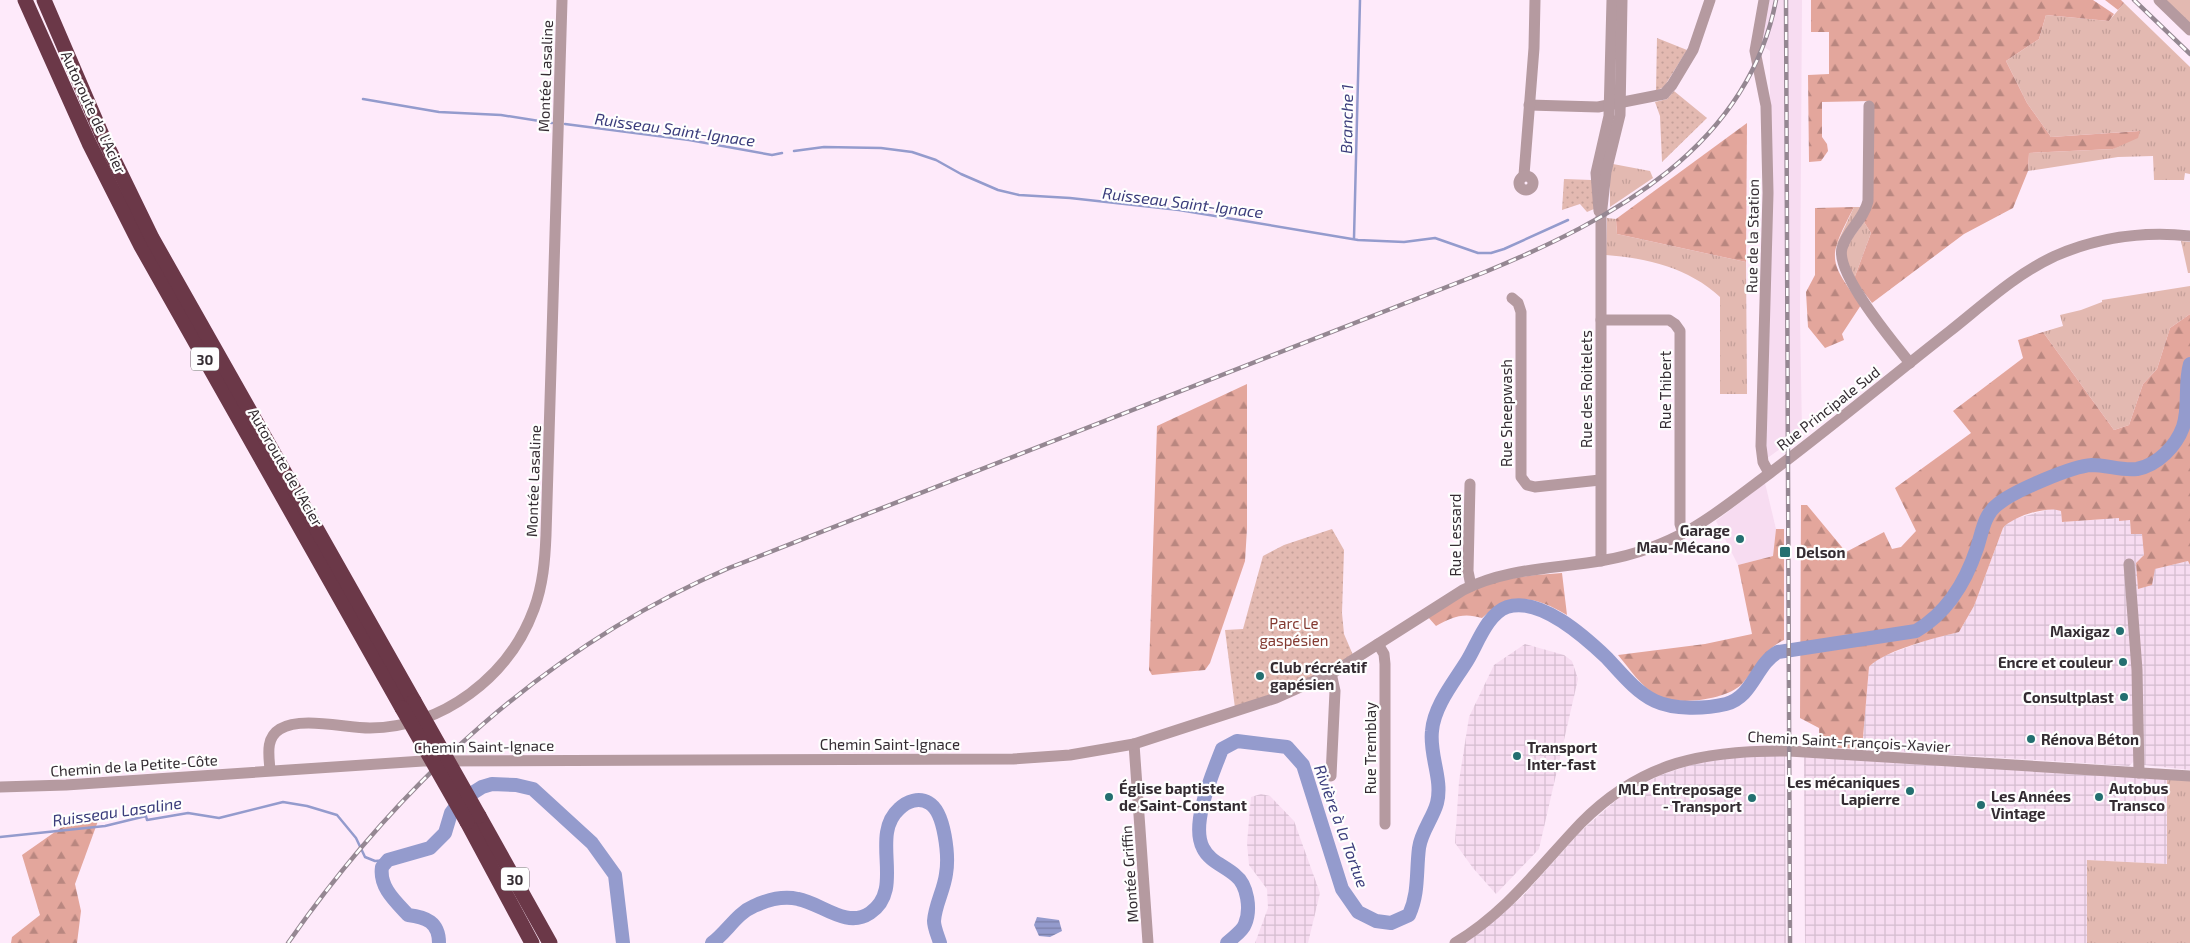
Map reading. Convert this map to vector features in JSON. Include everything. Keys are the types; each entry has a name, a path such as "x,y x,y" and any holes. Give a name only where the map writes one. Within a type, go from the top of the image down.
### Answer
{"highway":[{"name":"Autoroute de l'Acier","path":"25,0 88,143 141,246 473,819 550,943"},
{"name":"Autoroute de l'Acier","path":"44,0 98,127 152,238 408,705"},
{"name":"Autoroute de l'Acier","path":"473,819 532,943"}],"street":[{"name":"Montée Lasaline","path":"270,770 269,748 271,740 279,730 287,726 300,723 355,727 387,726 419,720 454,704 482,685 504,663 522,635 535,608 542,582 546,549 562,0"},
{"path":"1524,175 1535,0"},
{"name":"Rue des Roitelets","path":"1612,0 1615,104"},
{"name":"Rue des Roitelets","path":"1601,561 1602,217 1597,200 1596,173 1608,123 1615,104 1622,0"},
{"path":"1529,105 1598,107 1659,96 1669,90 1693,50 1710,0"},
{"name":"Rue de la Station","path":"1764,0 1755,51 1765,96 1768,138 1767,264 1760,446 1763,462 1769,473"},
{"path":"2159,0 2190,30"},
{"path":"1869,106 1868,201 1864,216 1844,243 1841,259 1844,270 1852,285 1910,363"},
{"name":"Rue Principale Sud","path":"1471,586 1513,572 1601,561 1640,551 1683,533 1711,516 1769,473 2012,281 2054,257 2086,244 2116,237 2149,234 2190,236"},
{"name":"Rue Sheepwash","path":"1512,298 1518,304 1521,312 1521,477 1527,485 1535,487 1600,480"},
{"name":"Rue Thibert","path":"1601,320 1669,320 1680,331 1680,524 1683,533"},
{"name":"Rue Lessard","path":"1470,484 1468,572 1471,586"},
{"path":"2129,564 2137,670 2139,772"},
{"name":"Chemin Saint-Ignace","path":"270,770 467,760 1013,759 1070,755 1134,744 1269,701 1331,674 1471,586"},
{"name":"Rue Tremblay","path":"1378,644 1384,654 1385,664 1385,824"},
{"path":"1331,674 1335,691 1331,776"},
{"name":"Montée Griffin","path":"1134,744 1148,943"},
{"name":"Chemin Saint-François-Xavier","path":"1456,943 1493,917 1512,900 1582,823 1609,799 1653,773 1694,758 1735,751 1789,751 2190,776"},
{"name":"Chemin de la Petite-Côte","path":"0,787 66,785 270,770"}],"shaded area":[{"path":"1768,0 1802,0 1800,315 1802,433 1766,459 1770,295 1770,51 1759,43"},
{"path":"1765,483 1776,529 1773,556 1738,565 1716,521"},
{"path":"2054,508 2061,511 2062,522 2119,518 2130,520 2131,534 2142,533 2144,555 2136,563 2138,589 2155,569 2188,561 2190,565 2190,770 2144,765 2131,634 2134,761 2129,766 1862,749 1869,667 1878,658 1933,638 1959,632 1974,606 2003,528 2010,520"},
{"path":"1525,644 1564,655 1572,661 1578,679 1539,849 1496,894 1473,868 1455,843 1459,781 1469,717 1494,665"},
{"path":"1785,755 1786,943 1464,943 1521,898 1580,832 1623,794 1661,775 1712,758"},
{"path":"1804,757 2167,779 2167,864 2087,860 2087,943 1805,943"},
{"path":"1261,794 1270,796 1294,821 1320,893 1308,943 1255,943 1268,908 1267,889 1249,865 1247,843 1251,797"}],"green space":[{"path":"1811,0 2093,0 2114,14 2109,21 2046,15 2039,39 2006,61 2027,103 2051,137 2140,131 2138,138 2113,149 2029,153 2028,171 2013,208 1964,234 1872,303 1854,279 1871,233 1864,222 1873,198 1871,101 1822,102 1822,137 1827,144 1828,151 1821,161 1809,162 1808,75 1829,74 1829,32 1811,32"},
{"path":"2105,0 2121,0 2124,3 2118,10"},
{"path":"2165,0 2190,0 2190,24"},
{"path":"2124,3 2190,67 2190,174 2185,173 2184,180 2154,180 2153,156 2118,157 2028,171 2029,153 2113,149 2139,131 2051,137 2027,103 2006,61 2039,39 2046,15 2109,21"},
{"path":"1657,38 1687,50 1664,87 1656,91"},
{"path":"1674,91 1707,118 1662,162 1660,116 1655,102 1667,99"},
{"path":"1747,123 1746,262 1617,234 1616,219"},
{"path":"1613,164 1650,171 1653,178 1610,207 1610,175"},
{"path":"1564,179 1592,180 1594,209 1587,212 1580,204 1562,210"},
{"path":"1854,207 1862,207 1834,250"},
{"path":"1854,207 1839,237 1835,258 1842,277 1861,305 1842,334 1844,340 1825,348 1808,327 1806,292 1815,275 1815,208"},
{"path":"1607,218 1616,219 1617,234 1746,262 1747,394 1720,394 1720,297 1695,279 1667,266 1621,256 1606,255"},
{"path":"1864,222 1871,233 1854,279 1848,271 1845,248"},
{"path":"2181,241 2190,242 2190,273 2188,273"},
{"path":"2190,286 2190,314 2170,328 2157,369 2143,384 2129,425 2114,430 2043,332 2063,326 2060,315 2081,310 2102,302 2102,300"},
{"path":"2190,314 2190,565 2188,561 2155,569 2152,585 2138,589 2136,563 2144,555 2142,534 2131,534 2130,520 2119,521 2119,518 2062,522 2061,511 2055,510 2039,511 2022,516 2003,528 1974,606 1959,632 1898,650 1886,655 1869,667 1862,749 1820,747 1819,728 1800,718 1801,505 1807,505 1846,552 1884,532 1892,549 1901,547 1916,531 1895,488 1971,433 1953,411 2023,358 2018,340 2043,332 2114,430 2129,425 2143,384 2157,369 2170,328"},
{"path":"1247,384 1247,529 1245,561 1210,663 1205,670 1152,675 1149,670 1157,426"},
{"name":"Parc Le gaspésien","path":"1332,529 1344,550 1342,613 1344,634 1353,655 1321,675 1235,708 1225,630 1243,629 1263,556 1284,545"},
{"path":"1776,529 1784,529 1784,640 1765,654 1742,684 1735,690 1725,694 1702,700 1677,701 1658,696 1646,688 1618,655 1705,644 1752,634 1738,565 1773,556"},
{"path":"1562,573 1567,615 1534,600 1523,599 1503,603 1482,618 1469,615 1458,616 1436,626 1428,617 1465,594 1498,581"},
{"path":"2167,779 2190,781 2190,943 2087,943 2087,860 2167,864"},
{"path":"72,820 98,821 75,884 81,911 77,943 11,943 12,937 40,915 22,855"}],"water":[{"path":"1037,917 1059,920 1062,931 1050,937 1039,936 1034,925"}],"waterway":[{"name":"Branche 1","path":"1354,238 1360,0"},
{"name":"Ruisseau Saint-Ignace","path":"363,99 439,112 501,115 552,123"},
{"name":"Ruisseau Saint-Ignace","path":"565,124 689,140 772,155 782,153"},
{"name":"Ruisseau Saint-Ignace","path":"794,151 824,147 881,148 912,152 936,160 961,174 998,190 1019,195 1070,198 1179,210 1358,240 1404,242 1435,238 1478,253 1491,253 1504,249 1568,220"},
{"name":"Rivière à la Tortue","path":"1227,943 1244,927 1248,912 1247,898 1239,879 1206,853 1200,838 1199,826 1204,798 1222,749 1237,741 1287,747 1303,765 1342,889 1358,912 1376,921 1391,923 1409,915 1416,890 1420,842 1437,803 1438,785 1432,749 1432,731 1436,712 1488,623 1500,611 1507,607 1520,605 1533,607 1561,620 1598,649 1635,687 1655,701 1671,706 1690,708 1726,704 1742,695 1749,688 1764,664 1778,652 1916,631 1927,624 1946,606 1961,584 1977,548 1987,518 1993,508 2006,499 2044,480 2083,466 2098,465 2137,469 2159,459 2171,448 2183,427 2190,364"},
{"name":"Rivière à la Tortue","path":"439,943 437,930 434,925 426,919 408,915 389,893 383,881 382,867 388,860 430,848 445,833 451,813 460,801 482,787 492,784 516,785 533,789 592,843 615,875 623,943"},
{"name":"Rivière à la Tortue","path":"712,943 748,909 776,899 787,898 807,901 843,917 861,917 870,913 880,903 886,890 886,847 887,833 891,820 902,806 917,800 925,801 934,808 939,816 945,836 946,874 934,921 940,943"},
{"name":"Ruisseau Lasaline","path":"0,837 105,826 146,816 147,820 188,813 219,818 283,802 307,806 337,815 356,838 365,857 375,861 388,860"}],"railway":[{"path":"288,943 332,884 379,827 429,774 483,724 539,678 599,637 663,600 729,568 1485,272 1580,228 1625,202 1667,172 1705,137 1736,98 1761,52 1776,0"},
{"path":"1786,0 1790,943"},
{"path":"2134,0 2190,54"}],"place":[{"name":"Garage Mau-Mécano","path":"1740,539"},
{"name":"Delson","path":"1785,552"},
{"name":"Maxigaz","path":"2120,631"},
{"name":"Encre et couleur","path":"2123,662"},
{"name":"Club récréatif gapésien","path":"1260,676"},
{"name":"Consultplast","path":"2124,697"},
{"name":"Rénova Béton","path":"2031,739"},
{"name":"Transport Inter-fast","path":"1517,756"},
{"name":"Les mécaniques Lapierre","path":"1910,791"},
{"name":"Église baptiste de Saint-Constant","path":"1109,797"},
{"name":"Autobus Transco","path":"2099,797"},
{"name":"MLP Entreposage - Transport","path":"1752,798"},
{"name":"Les Années Vintage","path":"1981,805"}]}
